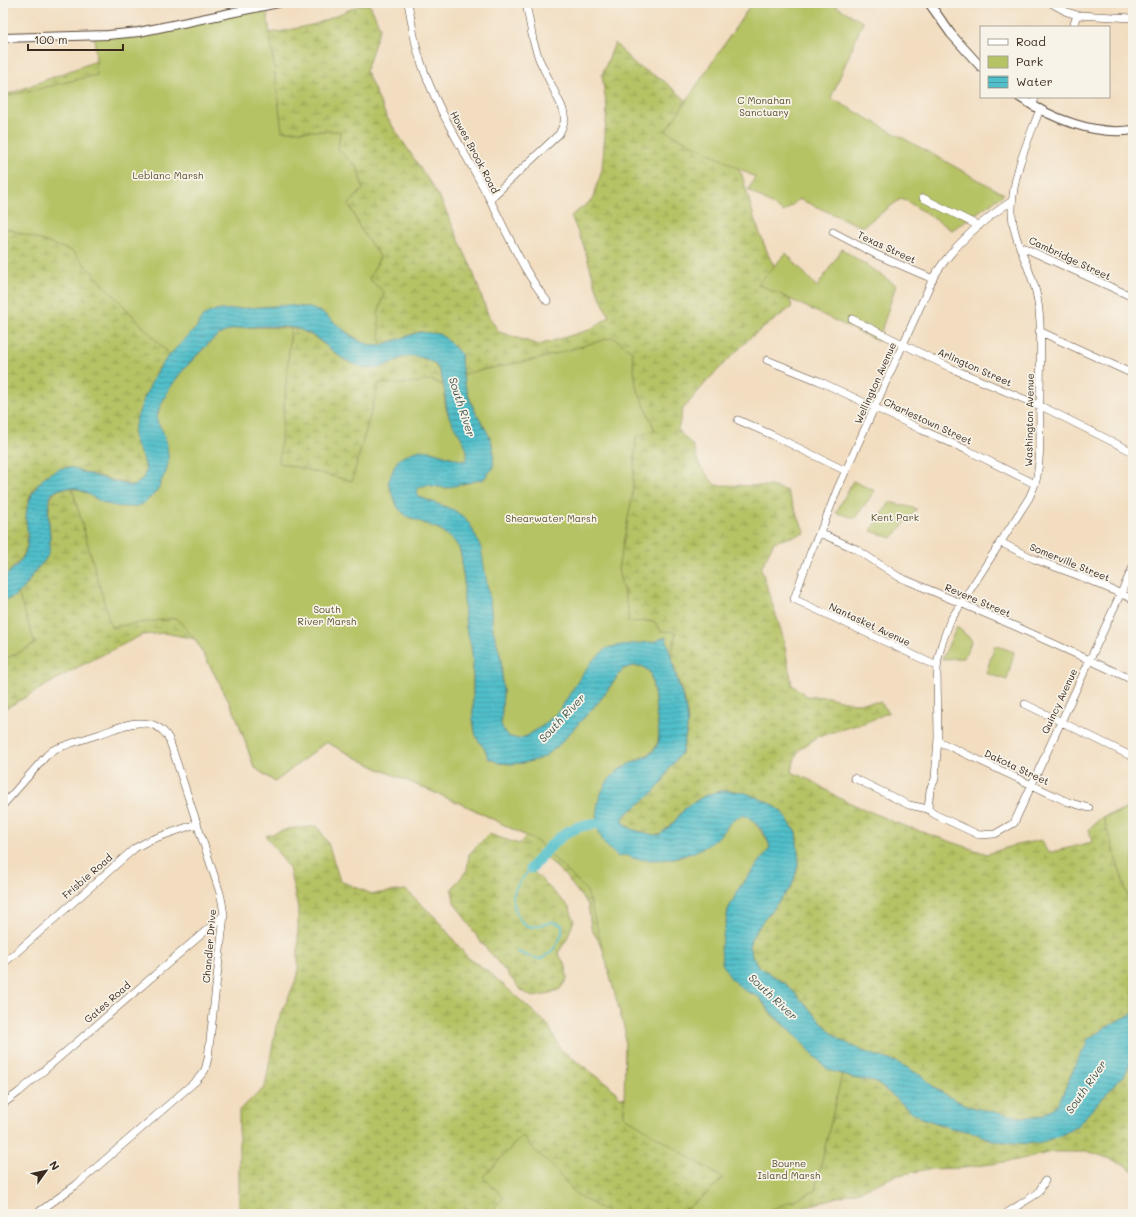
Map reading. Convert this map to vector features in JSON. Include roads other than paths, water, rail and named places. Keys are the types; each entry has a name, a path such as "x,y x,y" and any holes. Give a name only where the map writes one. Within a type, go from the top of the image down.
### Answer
{"street":[{"path":"3,38 108,35 139,32 278,3"},
{"name":"Howes Brook Road","path":"408,3 417,50 428,82 536,286 547,301"},
{"path":"490,199 559,134 565,120 565,114 562,107 538,59 526,3"},
{"path":"929,3 951,34 980,66"},
{"path":"1051,3 1077,16 1133,18"},
{"path":"1074,24 1077,16"},
{"path":"1021,98 1036,108 1076,125 1110,132 1133,130"},
{"name":"Washington Avenue","path":"928,809 930,790 936,779 938,741 938,666 946,630 950,621 1029,498 1037,476 1040,406 1040,331 1038,309 1035,290 1027,263 1015,233 1012,209 1014,186 1018,169 1036,108 1035,98"},
{"path":"923,198 979,226"},
{"name":"Wellington Avenue","path":"794,599 811,551 874,407 933,279 943,262 960,242 993,214 1012,201"},
{"name":"Texas Street","path":"833,232 877,255 933,279"},
{"name":"Cambridge Street","path":"1020,246 1133,298"},
{"name":"Arlington Street","path":"852,319 953,369 1040,406 1133,452"},
{"path":"1040,331 1133,374"},
{"name":"Charlestown Street","path":"767,360 809,376 967,450 1034,484"},
{"path":"738,420 846,471"},
{"name":"Revere Street","path":"820,532 856,549 899,577 1017,627 1133,680"},
{"name":"Somerville Street","path":"1000,542 1034,559 1082,577 1133,600"},
{"name":"Quincy Avenue","path":"928,809 934,814 960,825 973,833 984,835 1000,832 1014,823 1133,567"},
{"name":"Nantasket Avenue","path":"794,599 938,666"},
{"path":"1025,704 1133,757"},
{"name":"Chandler Drive","path":"3,806 53,750 123,726 143,722 152,724 163,730 169,739 222,902 224,915 208,1058 205,1070 197,1080 76,1184 36,1214"},
{"name":"Dakota Street","path":"938,741 1068,802 1089,808"},
{"path":"854,778 909,805 928,809"},
{"name":"Frisbie Road","path":"3,964 135,848 150,840 196,824"},
{"name":"Gates Road","path":"3,1104 31,1082 224,915"},
{"path":"1005,1214 1038,1193 1045,1181"}],"water":[{"name":"South River","path":"288,305 310,308 323,313 351,336 373,346 381,345 420,332 439,334 461,354 463,376 469,397 475,411 487,431 491,442 494,461 493,469 484,479 445,488 427,485 419,487 417,492 419,497 454,510 465,518 471,526 481,548 490,601 493,630 501,659 503,693 501,724 504,732 510,737 518,739 527,736 544,725 559,711 592,661 607,648 653,642 666,637 685,706 688,724 687,729 682,752 669,769 662,783 653,793 624,816 623,821 626,826 634,830 653,835 660,835 674,822 686,807 706,795 720,791 746,793 772,804 781,811 796,832 799,861 792,886 765,918 752,937 749,946 752,956 758,966 787,985 832,1033 844,1042 865,1052 896,1062 908,1068 923,1077 936,1089 953,1099 974,1108 1021,1117 1035,1117 1044,1115 1060,1100 1078,1059 1087,1045 1086,1041 1103,1029 1133,1013 1133,1057 1127,1071 1077,1126 1060,1136 1042,1142 1027,1144 995,1141 972,1132 951,1128 922,1118 911,1112 875,1082 852,1078 827,1069 795,1035 772,1014 759,997 744,990 731,979 722,963 721,945 728,910 739,888 770,847 767,838 759,827 751,819 740,816 729,824 714,841 697,851 667,859 646,860 636,859 626,855 618,857 605,844 597,825 598,804 605,785 611,777 619,770 649,755 658,744 659,730 650,672 642,666 632,666 623,669 601,699 557,747 544,757 523,763 511,764 499,763 488,758 486,751 476,737 473,719 473,665 471,645 466,628 464,580 462,559 459,548 454,541 439,529 406,516 398,508 388,483 399,459 420,450 431,451 463,461 466,460 467,450 450,419 439,370 435,364 430,361 411,356 375,369 358,366 348,362 316,337 294,328 263,326 241,328 222,333 209,343 180,374 166,395 157,415 158,424 165,438 168,451 168,460 166,471 159,488 155,493 141,505 128,507 104,503 74,488 61,489 54,492 49,500 48,507 50,546 48,555 23,589 13,597 3,601 3,578 17,565 25,554 28,542 26,516 28,507 35,489 47,475 55,470 74,468 84,473 134,486 142,479 145,473 145,466 136,445 134,429 138,414 148,390 155,375 166,359 198,326 201,319 208,313 221,310"}],"waterway":[{"path":"531,868 564,834 583,825 609,824"},
{"path":"517,952 541,959 551,952 562,934 562,925 553,922 531,927 523,923 518,916 513,895 519,882 531,868"}],"park label":[{"name":"C Monahan Sanctuary","path":"764,106"},
{"name":"Leblanc Marsh","path":"168,175"},
{"name":"Kent Park","path":"895,517"},
{"name":"Shearwater Marsh","path":"551,518"},
{"name":"South River Marsh","path":"327,614"},
{"name":"Bourne Island Marsh","path":"789,1168"}]}
